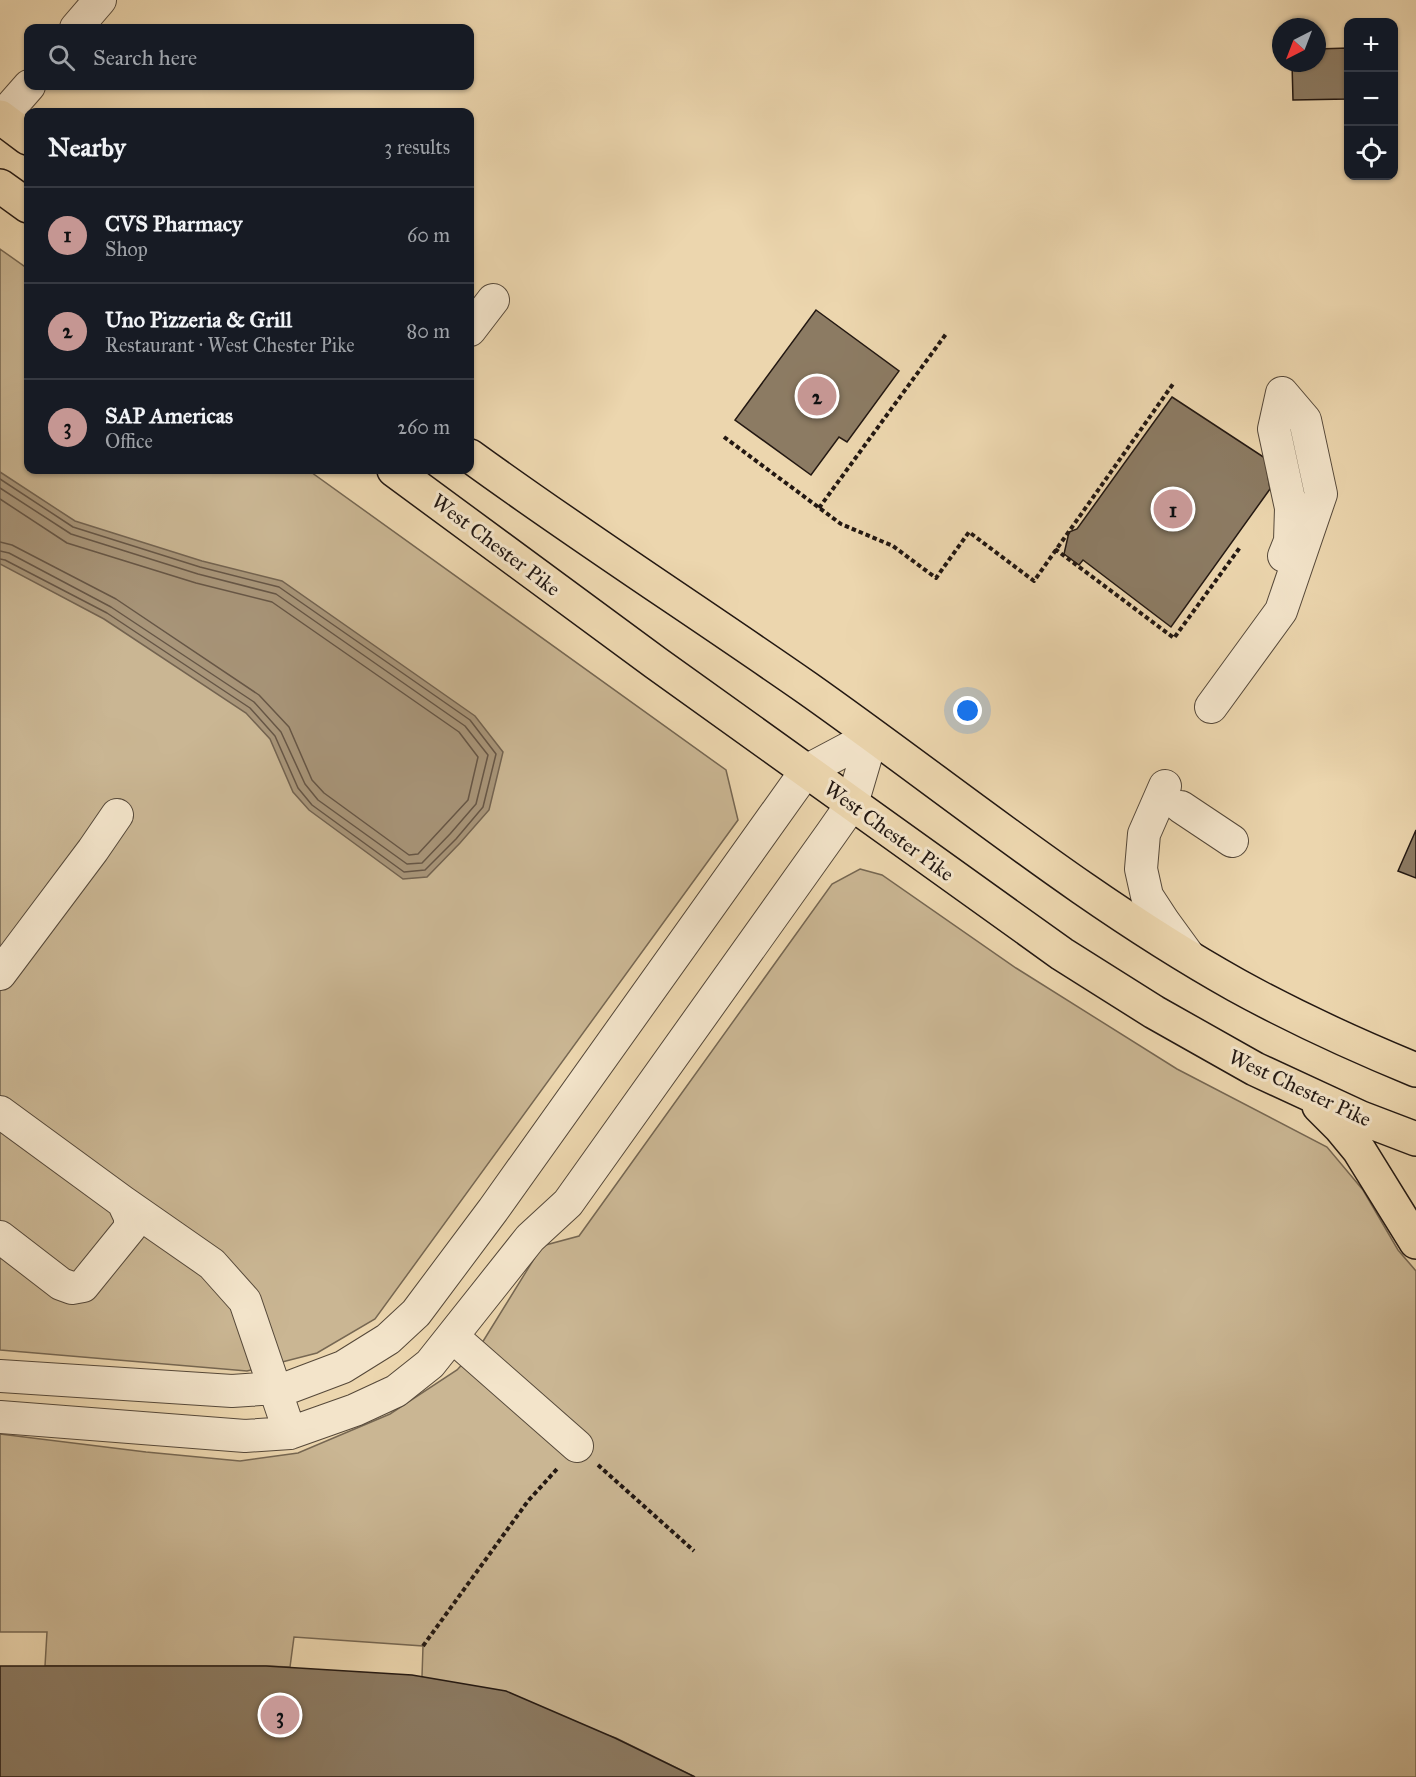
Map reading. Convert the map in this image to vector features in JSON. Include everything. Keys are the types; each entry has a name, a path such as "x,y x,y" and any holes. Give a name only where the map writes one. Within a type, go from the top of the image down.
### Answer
{"highway":[{"path":"1,118 24,135"},
{"path":"0,186 24,203"},
{"path":"474,459 607,553 806,688 1048,864 1107,904 1235,984 1336,1035 1416,1070"},
{"name":"West Chester Pike","path":"400,474 656,663 1010,918 1097,977 1255,1069 1361,1118 1416,1139"},
{"path":"1308,1094 1359,1150 1416,1242"}],"street":[{"path":"79,24 100,0"},
{"path":"1,118 26,90"},
{"path":"474,325 493,300"},
{"path":"1212,707 1281,611 1321,494 1305,420 1282,393"},
{"path":"0,1376 232,1391 290,1387 343,1367 388,1338 416,1313 493,1210 806,771 872,736"},
{"path":"0,1417 245,1436 290,1432 355,1410 396,1391 430,1364 530,1238 568,1203 852,804 872,736"},
{"path":"1188,955 1147,896 1141,868 1144,834 1173,796 1232,841"},
{"path":"0,974 117,815"},
{"path":"0,1112 212,1264 245,1301 290,1432"},
{"path":"0,1237 61,1284 72,1288 83,1286 130,1228 130,1217 123,1202"},
{"path":"453,1337 577,1446"}],"path":[{"path":"819,508 946,334"},
{"path":"724,437 841,524 893,546 936,578 969,531 1034,581 1173,384"},
{"path":"1055,549 1174,638 1241,546"},
{"path":"423,1646 528,1501 577,1446 694,1551"}],"shaded area":[{"path":"0,249 24,266 24,474 314,474 726,770 738,820 375,1319 317,1353 247,1371 0,1350"},
{"path":"860,869 882,875 1016,968 1177,1069 1327,1147 1363,1190 1398,1250 1416,1271 1416,1777 695,1777 616,1738 422,1677 423,1646 294,1637 290,1667 45,1666 47,1632 0,1632 0,1434 240,1461 298,1453 390,1414 457,1370 482,1343 542,1246 579,1236 832,884"}],"water":[{"path":"0,472 75,521 202,561 282,581 475,716 503,752 489,810 427,877 403,879 309,810 293,792 270,739 246,713 104,619 0,564"}],"building":[{"path":"1344,48 1344,99 1293,100 1292,72 1326,72 1326,49"},
{"path":"816,310 899,371 847,442 839,437 811,475 735,420"},
{"path":"1172,397 1265,458 1270,489 1171,627 1083,560 1079,565 1064,554 1069,532 1077,529"},
{"path":"1416,830 1416,878 1398,871"},
{"path":"0,1666 266,1666 412,1675 506,1691 615,1738 695,1777 0,1777"}],"place":[{"name":"Uno Pizzeria & Grill","path":"817,396"},
{"name":"CVS Pharmacy","path":"1173,509"},
{"name":"SAP Americas","path":"280,1715"}]}
